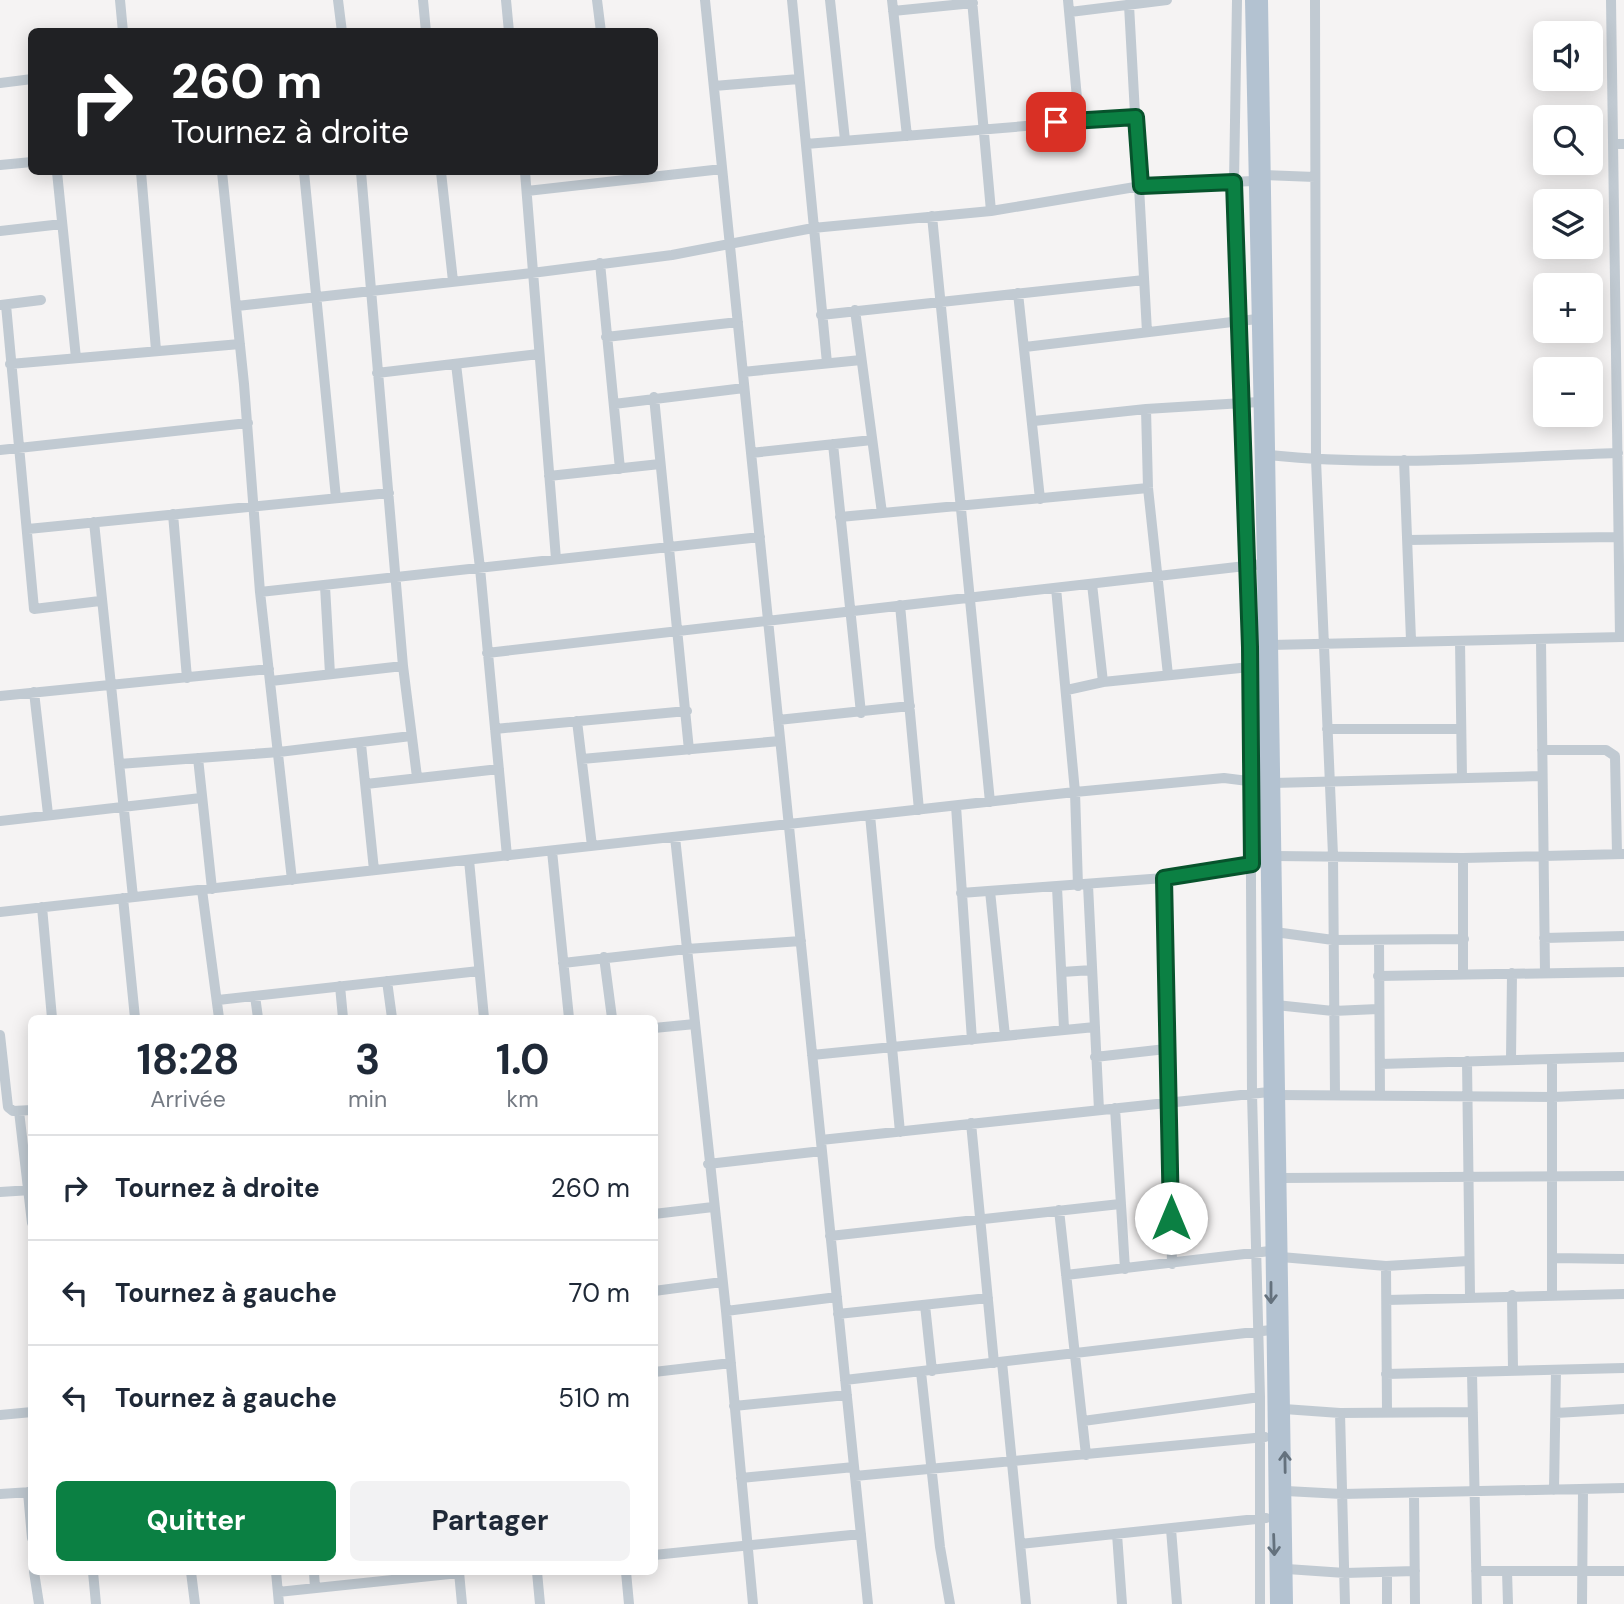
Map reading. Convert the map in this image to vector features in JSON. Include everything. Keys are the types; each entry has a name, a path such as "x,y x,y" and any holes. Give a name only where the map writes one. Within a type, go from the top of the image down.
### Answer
{"main road":[{"path":"1251,0 1269,455 1264,861 1280,1178 1266,1436 1267,1518 1276,1604"},
{"path":"1262,0 1257,319 1267,645"},
{"path":"1264,861 1275,932 1276,1254 1284,1409 1287,1604"}],"street":[{"path":"120,0 123,28"},
{"path":"338,0 342,28"},
{"path":"423,0 426,28"},
{"path":"509,0 509,28"},
{"path":"597,0 600,28"},
{"path":"705,0 868,1604"},
{"path":"792,0 827,363"},
{"path":"830,0 845,140"},
{"path":"1068,0 1079,120"},
{"path":"1070,12 1167,0"},
{"path":"741,1478 1086,1455 1266,1436 1260,1397 1256,1332 1252,1094 1264,861 1263,782 1250,667 1237,321 1234,182 1237,0"},
{"path":"1314,0 1316,460 1333,855 1335,1095"},
{"path":"1267,645 1622,637 1618,537 1618,453 1621,418 1619,215 1613,144 1611,0"},
{"path":"907,135 892,5 972,2 986,128 991,211"},
{"path":"1129,5 1147,332"},
{"path":"1612,52 1624,51"},
{"path":"714,86 799,79"},
{"path":"0,83 28,80"},
{"path":"806,144 1136,117"},
{"path":"1613,144 1624,144"},
{"path":"0,165 28,162"},
{"path":"658,173 722,169"},
{"path":"57,175 76,359"},
{"path":"141,175 156,349"},
{"path":"222,175 248,423 260,592 292,880"},
{"path":"304,175 336,498"},
{"path":"361,175 403,666 417,777"},
{"path":"441,175 453,281"},
{"path":"525,175 556,559"},
{"path":"527,191 617,176"},
{"path":"237,306 671,255 813,228 991,211 1141,186 1315,177"},
{"path":"932,216 990,802"},
{"path":"0,231 62,224"},
{"path":"600,263 620,469"},
{"path":"821,315 1144,280"},
{"path":"1018,293 1034,421 1040,499"},
{"path":"41,300 3,305 34,609 100,601"},
{"path":"855,310 882,513"},
{"path":"1025,347 1257,319"},
{"path":"606,337 738,322"},
{"path":"10,364 156,349 240,344"},
{"path":"377,373 539,354"},
{"path":"743,372 861,360"},
{"path":"456,364 480,568 507,856"},
{"path":"614,404 744,388"},
{"path":"654,397 689,750"},
{"path":"1034,421 1146,409 1259,402"},
{"path":"1146,409 1148,488 1168,675"},
{"path":"0,450 248,423"},
{"path":"751,453 872,440"},
{"path":"833,444 861,713"},
{"path":"1269,455 1316,460 1405,460 1618,453"},
{"path":"1405,460 1411,640"},
{"path":"549,476 660,464"},
{"path":"840,517 1148,488"},
{"path":"27,530 388,493"},
{"path":"173,514 187,678"},
{"path":"94,522 100,601 124,807 135,1015"},
{"path":"260,592 760,537"},
{"path":"1408,540 1618,537"},
{"path":"487,653 677,629 970,599 1263,564"},
{"path":"1092,584 1103,682"},
{"path":"326,586 330,674"},
{"path":"1056,588 1092,970 1099,1110"},
{"path":"900,605 919,810"},
{"path":"1541,640 1545,973"},
{"path":"1460,641 1462,778"},
{"path":"271,681 403,666"},
{"path":"1067,690 1103,682 1250,667"},
{"path":"0,696 269,669"},
{"path":"34,692 48,814"},
{"path":"778,720 910,706"},
{"path":"495,729 687,710"},
{"path":"578,721 592,846"},
{"path":"1327,729 1461,729"},
{"path":"119,764 279,752 411,736"},
{"path":"582,759 780,741"},
{"path":"361,744 374,870"},
{"path":"961,893 1164,878 1264,861 1333,855 1463,859 1620,854 1621,774 1615,756 1611,751 1542,750"},
{"path":"198,758 219,1015"},
{"path":"366,784 499,769"},
{"path":"0,912 1075,792 1224,778 1263,782 1541,776"},
{"path":"0,821 201,798"},
{"path":"956,806 972,1040"},
{"path":"870,815 901,1132"},
{"path":"675,837 708,1164 726,1311 753,1604"},
{"path":"552,851 569,1015"},
{"path":"1463,859 1464,973"},
{"path":"469,860 484,1015"},
{"path":"1164,878 1172,1264"},
{"path":"1057,887 1064,1029"},
{"path":"990,891 1005,1036"},
{"path":"42,907 52,1015"},
{"path":"1275,932 1333,940 1464,939"},
{"path":"1544,938 1624,936"},
{"path":"563,963 687,949 800,941"},
{"path":"1379,941 1380,1095"},
{"path":"604,957 612,1015"},
{"path":"1062,972 1092,970"},
{"path":"218,1000 479,971"},
{"path":"1378,976 1624,972"},
{"path":"1511,1060 1512,973"},
{"path":"387,981 392,1015"},
{"path":"340,986 343,1015"},
{"path":"256,996 258,1015"},
{"path":"1276,1005 1333,1011 1378,1009"},
{"path":"658,1028 695,1024"},
{"path":"812,1055 1095,1027"},
{"path":"0,1035 6,1102 10,1110 28,1110"},
{"path":"1095,1057 1166,1049"},
{"path":"1380,1064 1624,1057"},
{"path":"1552,1060 1552,1295"},
{"path":"1467,1061 1470,1296"},
{"path":"821,1140 1252,1094 1467,1097 1624,1094"},
{"path":"1115,1108 1125,1269"},
{"path":"19,1111 28,1182"},
{"path":"971,1123 988,1298 1011,1461 1027,1604"},
{"path":"708,1164 822,1151"},
{"path":"1280,1178 1624,1176"},
{"path":"0,1192 28,1190"},
{"path":"830,1236 981,1217 1120,1205"},
{"path":"658,1214 713,1207"},
{"path":"1059,1210 1086,1455"},
{"path":"1066,1275 1172,1264 1256,1251 1386,1266 1468,1261"},
{"path":"1552,1258 1624,1259"},
{"path":"1386,1266 1387,1412"},
{"path":"658,1290 722,1282"},
{"path":"1387,1300 1624,1294"},
{"path":"1512,1295 1513,1370"},
{"path":"726,1311 837,1297"},
{"path":"838,1314 988,1298"},
{"path":"925,1305 926,1371 940,1547 950,1604"},
{"path":"845,1380 1271,1331"},
{"path":"658,1372 731,1363"},
{"path":"1386,1374 1624,1368"},
{"path":"1554,1490 1556,1370"},
{"path":"1472,1373 1477,1604"},
{"path":"734,1406 846,1395"},
{"path":"1083,1420 1260,1397"},
{"path":"1284,1409 1340,1413 1473,1412"},
{"path":"1556,1413 1624,1409"},
{"path":"0,1415 28,1412"},
{"path":"1340,1413 1345,1604"},
{"path":"1286,1491 1342,1494 1624,1488"},
{"path":"1582,1604 1583,1490"},
{"path":"0,1494 28,1492"},
{"path":"1414,1493 1415,1604"},
{"path":"1020,1544 1267,1518 1261,1604"},
{"path":"1171,1529 1177,1604"},
{"path":"658,1555 861,1534"},
{"path":"1117,1535 1122,1604"},
{"path":"1287,1569 1345,1573 1415,1571"},
{"path":"1476,1571 1624,1571"},
{"path":"1507,1571 1508,1604"},
{"path":"1387,1573 1387,1604"},
{"path":"34,1575 39,1604"},
{"path":"93,1575 96,1604"},
{"path":"191,1575 195,1604"},
{"path":"276,1575 279,1604"},
{"path":"314,1575 316,1588"},
{"path":"459,1575 462,1604"},
{"path":"537,1575 540,1604"},
{"path":"626,1575 629,1604"},
{"path":"278,1592 402,1576"}],"route":[{"path":"1056,122 1136,117 1141,186 1234,182 1250,647 1252,864 1164,878 1171,1218"}]}
